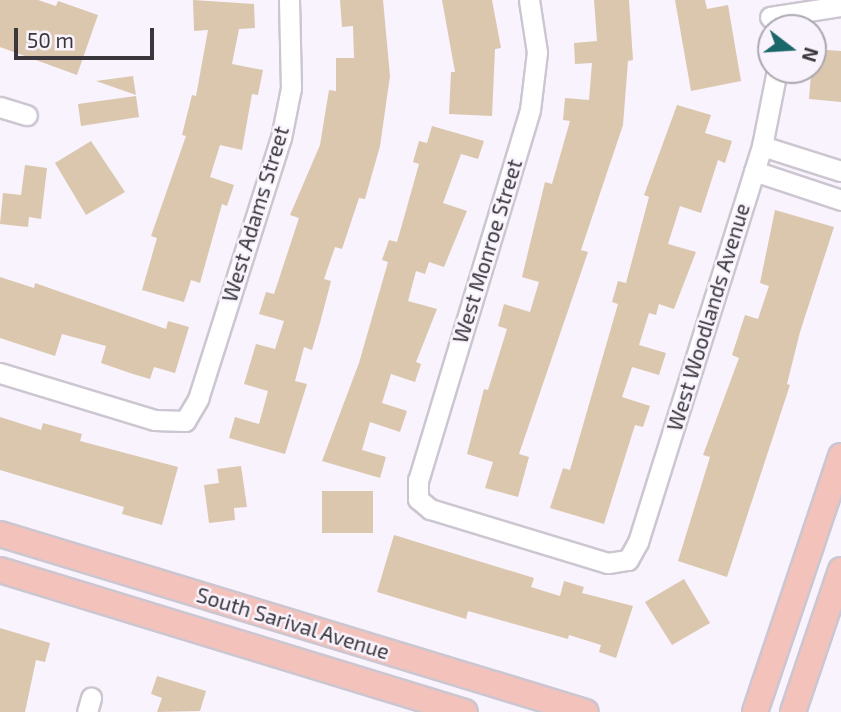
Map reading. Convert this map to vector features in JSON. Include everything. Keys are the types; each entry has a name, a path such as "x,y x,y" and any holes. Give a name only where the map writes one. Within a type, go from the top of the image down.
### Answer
{"main road":[{"path":"755,712 841,456"},
{"name":"South Sarival Avenue","path":"0,534 586,712"},
{"name":"South Sarival Avenue","path":"0,570 465,712"},
{"path":"793,712 841,570"}],"street":[{"name":"West Adams Street","path":"0,373 155,420 185,421 198,399 281,138 292,76 289,0"},
{"name":"West Monroe Street","path":"529,0 537,52 530,110 418,480 418,499 430,509 608,563 628,560"},
{"path":"777,14 841,6"},
{"name":"West Woodlands Avenue","path":"628,560 638,542 762,146 774,84"},
{"path":"0,107 27,116"},
{"path":"762,146 841,171"},
{"path":"754,171 841,200"}],"building":[{"path":"0,0 38,0 56,6 58,1 98,15 77,75 0,47"},
{"path":"193,0 254,4 255,28 239,29 232,64 263,70 258,95 252,94 242,150 220,145 210,177 234,185 227,206 222,204 200,283 191,280 184,302 142,290 157,238 151,236 186,136 182,135 192,95 196,96 208,30 194,31"},
{"path":"340,0 383,0 390,76 380,146 365,199 359,198 342,249 335,247 324,279 331,281 312,350 304,347 295,381 307,384 285,454 229,438 235,417 259,424 268,391 244,384 256,344 275,349 284,321 259,314 266,292 274,294 299,218 290,215 320,145 329,90 336,91 336,58 354,58 353,26 342,27"},
{"path":"442,0 492,0 501,48 495,49 492,116 449,114 451,72 455,72"},
{"path":"594,0 629,0 633,60 628,61 623,125 581,250 588,252 519,454 529,457 518,497 485,488 493,462 467,454 484,389 488,390 507,329 498,326 504,304 530,312 539,282 522,277 545,182 552,184 570,121 563,120 565,98 589,100 592,63 575,64 574,43 597,41"},
{"path":"675,0 705,0 707,9 728,5 741,81 691,91"},
{"path":"827,50 841,51 841,102 809,99 810,84 827,84"},
{"path":"133,76 136,95 96,81"},
{"path":"136,96 139,117 81,126 78,104"},
{"path":"677,105 711,115 705,133 732,141 725,163 718,160 701,213 680,206 668,244 696,252 674,309 659,304 656,315 649,313 639,345 666,353 659,375 632,367 622,397 650,406 643,427 635,425 604,524 550,508 563,468 570,470 618,304 612,302 618,281 626,283 649,197 644,195"},
{"path":"432,126 484,141 478,159 461,154 443,203 467,211 444,267 429,262 425,274 416,271 408,301 437,309 416,362 421,364 415,382 391,374 382,403 407,411 400,432 370,422 362,450 386,457 380,478 322,461 359,363 388,262 382,260 389,240 397,242 419,164 413,162 419,141 427,143"},
{"path":"91,141 125,192 86,215 55,163"},
{"path":"25,165 47,168 41,219 29,217 28,227 0,224 3,193 21,195"},
{"path":"775,210 834,227 800,332 787,384 790,385 727,577 678,561 710,457 703,455 739,358 732,355 745,315 758,319 769,286 760,283"},
{"path":"0,277 34,288 35,283 166,329 168,321 189,327 175,373 154,367 150,379 101,363 106,346 62,334 55,356 0,338"},
{"path":"0,417 41,430 43,423 82,434 80,441 178,467 162,525 122,514 124,507 0,470"},
{"path":"241,466 247,507 234,508 235,520 209,523 204,485 219,483 217,469"},
{"path":"322,491 373,491 373,533 322,533"},
{"path":"394,535 534,578 531,587 560,596 564,581 584,587 582,593 633,606 616,658 599,652 601,645 569,635 568,639 468,611 466,619 377,592"},
{"path":"684,579 710,623 672,645 645,602"},
{"path":"0,628 50,643 45,662 36,660 25,712 0,712"},
{"path":"157,676 206,691 200,711 157,712 162,698 151,694"}]}
